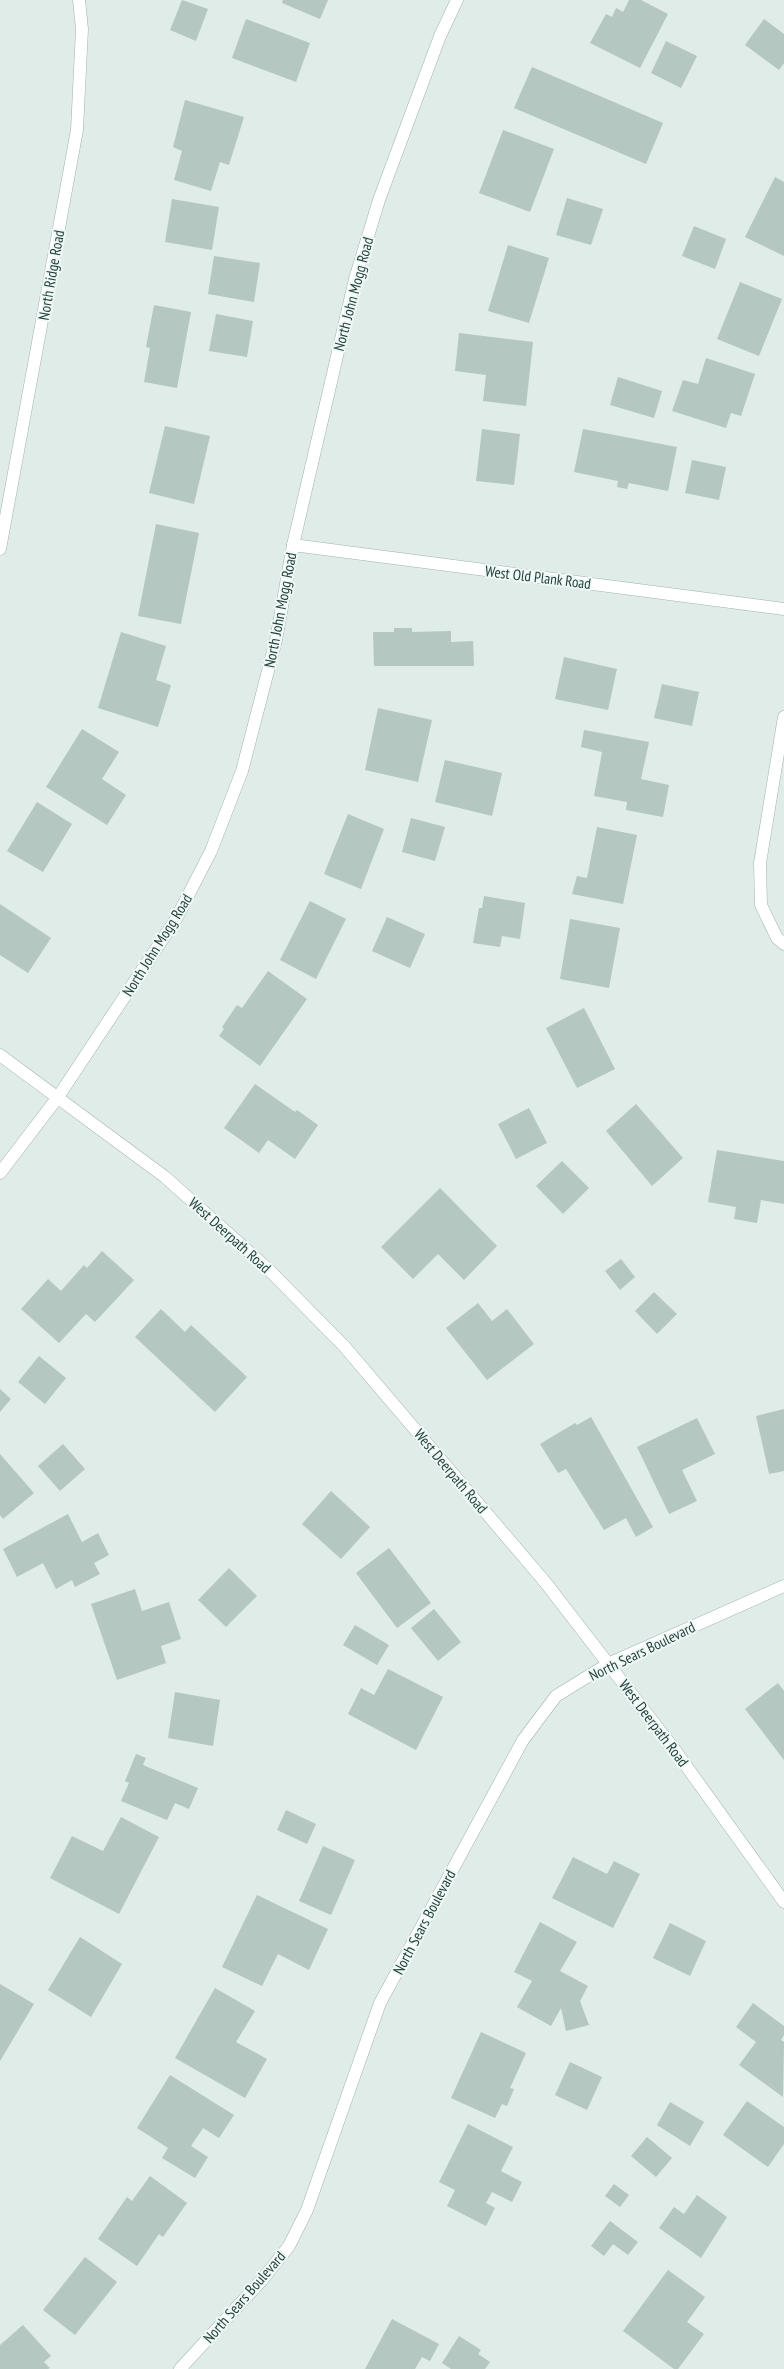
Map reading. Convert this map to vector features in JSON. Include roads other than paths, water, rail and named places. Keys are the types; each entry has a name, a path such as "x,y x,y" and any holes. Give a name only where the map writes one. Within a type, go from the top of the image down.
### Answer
{"street":[{"name":"North Ridge Road","path":"0,549 77,130 82,29 79,0"},
{"name":"North John Mogg Road","path":"0,1173 58,1097 176,919 211,851 242,771 276,640 293,545 355,279 378,200 440,36 458,0"},
{"name":"West Old Plank Road","path":"293,545 784,609"},
{"path":"784,716 760,863 761,905 777,938 784,944"},
{"name":"West Deerpath Road","path":"0,1055 165,1177 268,1269 344,1346 545,1582 674,1749 784,1902"},
{"name":"North Sears Boulevard","path":"180,2369 262,2280 289,2246 307,2210 380,2004 523,1740 556,1696 608,1664 784,1586"}]}
